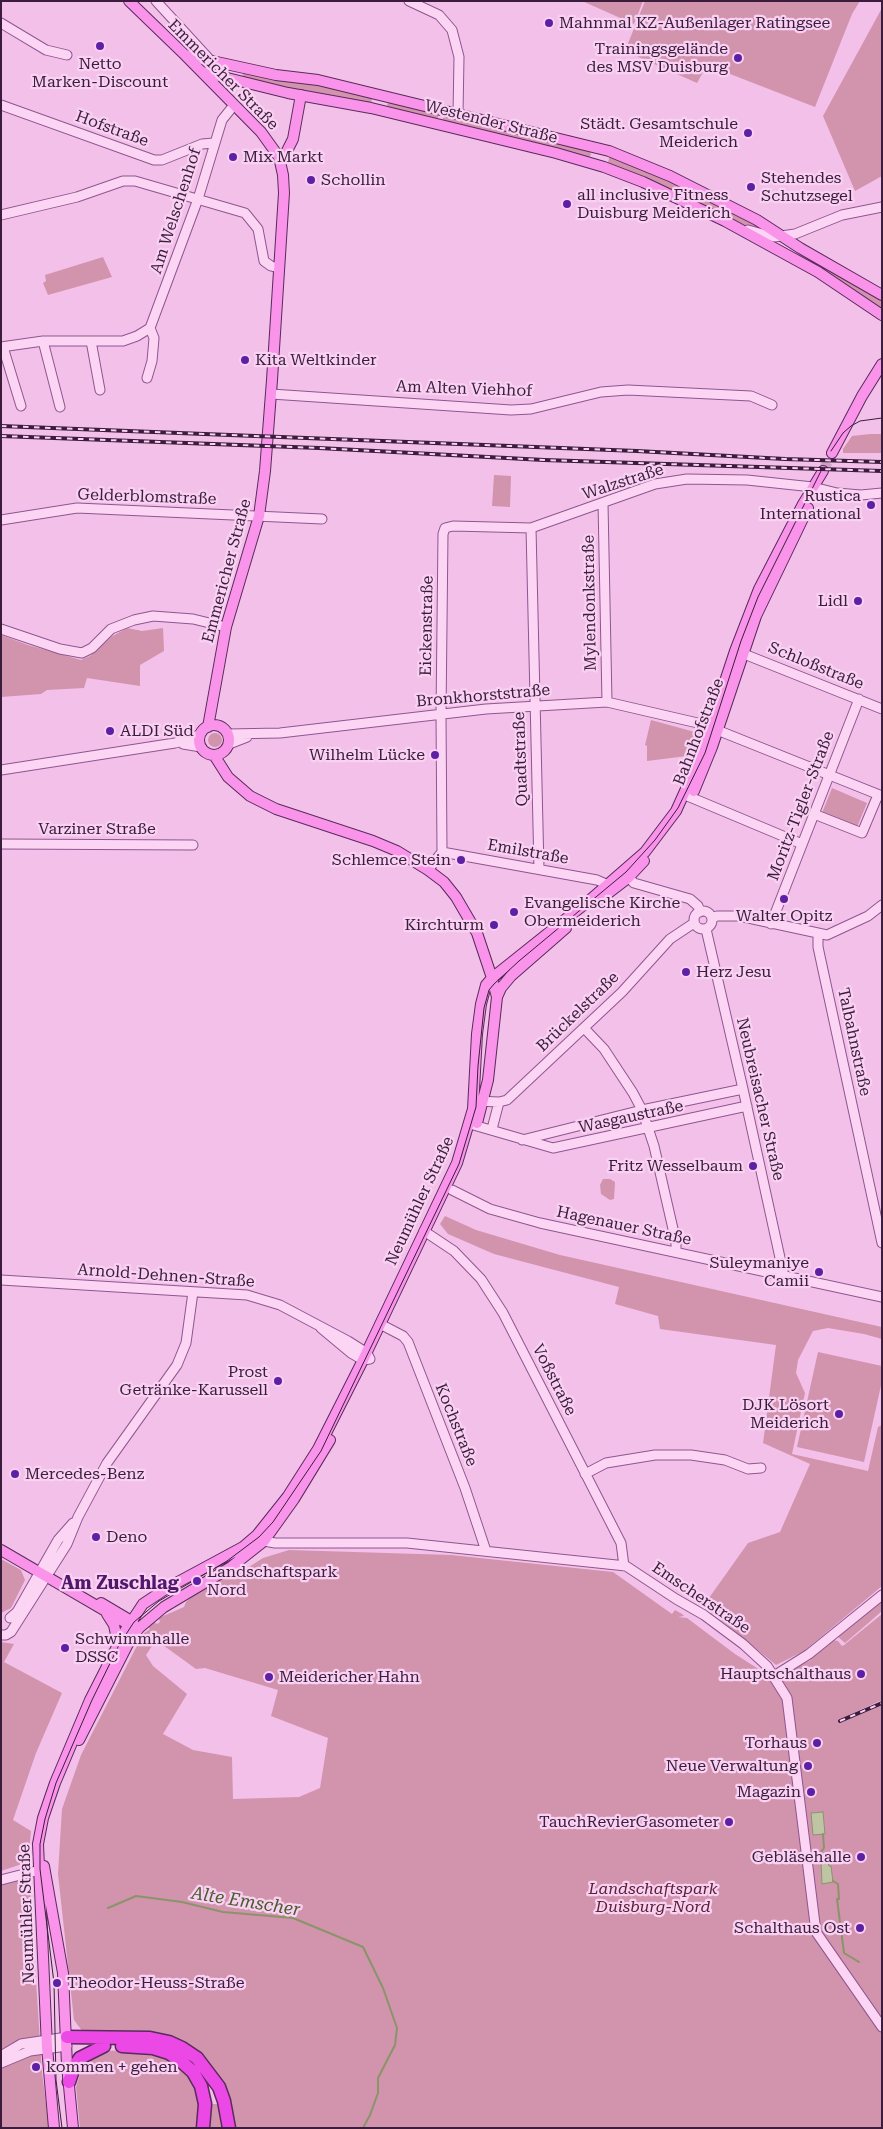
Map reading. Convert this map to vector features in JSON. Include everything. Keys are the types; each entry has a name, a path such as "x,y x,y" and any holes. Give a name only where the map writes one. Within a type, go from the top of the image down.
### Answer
{"highway":[{"path":"67,2041 150,2038 169,2042 182,2048 197,2058 210,2073 219,2088 224,2101 229,2128"},
{"path":"67,2041 104,2046 152,2048 169,2053 193,2072 201,2086 206,2104 203,2128"},
{"path":"69,2082 74,2067 80,2058 104,2046"}],"main road":[{"name":"Emmericher Straße","path":"129,1 192,55 202,72 265,136 278,157 283,175 284,192 271,394 259,516 226,627 209,729 201,747"},
{"name":"Westender Straße","path":"192,55 276,75 318,80 596,148 640,163 757,220 783,236 794,239 882,295"},
{"path":"202,72 205,63 211,61"},
{"name":"Westender Straße","path":"202,72 385,112 588,162 627,176 724,221 818,272 882,315"},
{"path":"278,157 286,153 293,139 301,95"},
{"path":"385,112 383,104 390,98"},
{"path":"588,162 596,157 596,148"},
{"path":"832,453 882,364"},
{"name":"Bahnhofstraße","path":"714,728 765,594 822,472"},
{"name":"Bahnhofstraße","path":"496,998 501,988 517,970 661,841 705,767 714,728 743,629 759,589 815,488"},
{"path":"209,729 223,746 234,782 250,796 276,809 374,841 397,851 444,882 465,910 477,933 492,978"},
{"path":"201,747 206,752 223,746"},
{"name":"Bahnhofstraße","path":"492,978 590,904"},
{"path":"483,994 486,959"},
{"name":"Neumühler Straße","path":"427,1233 452,1190 473,1125 478,1101 478,1034 483,994 486,985 492,978"},
{"name":"Neumühler Straße","path":"478,1101 488,1080 496,998 492,978"},
{"name":"Neumühler Straße","path":"73,2128 63,1973 41,1869 46,1832 60,1785 78,1743 129,1642 139,1628 164,1607 231,1567 261,1538 276,1527 324,1453 367,1357 427,1233 473,1125"},
{"name":"Neumühler Straße","path":"54,2128 47,2043 40,1831 55,1783 90,1700 130,1622 143,1604 167,1588 261,1538"},
{"path":"1,1550 139,1628"},
{"path":"109,1610 135,1608 143,1604"},
{"path":"109,1610 118,1644"}],"street":[{"name":"Emmericher Straße","path":"156,1 192,55"},
{"path":"409,1 439,14 452,30 459,57 458,114"},
{"path":"1,23 46,50 67,55"},
{"name":"Hofstraße","path":"1,105 154,160 162,160 202,144 214,143"},
{"name":"Am Welschenhof","path":"147,378 152,361 154,338 150,328 198,199 222,120 234,105"},
{"path":"1,215 77,197 129,180 142,182 238,210 251,218 258,229 264,261 270,266 279,268"},
{"path":"794,239 842,215 882,207"},
{"path":"724,221 766,236 783,236"},
{"path":"21,406 2,347 43,341 123,341 137,336 150,328"},
{"path":"43,341 60,407"},
{"path":"91,341 100,390"},
{"name":"Am Alten Viehhof","path":"271,394 511,410 531,409 601,392 628,390 751,396 772,405"},
{"name":"Walzstraße","path":"445,528 453,526 531,528 656,484 687,479 741,480 815,488 836,494 882,493"},
{"name":"Mylendonkstraße","path":"603,503 607,702"},
{"name":"Gelderblomstraße","path":"1,520 77,508 322,519"},
{"name":"Eickenstraße","path":"442,852 441,714 443,534 445,528"},
{"name":"Quadtstraße","path":"531,528 539,869"},
{"path":"1,629 60,649 82,653 92,648 111,629 134,620 153,616 193,619 226,627"},
{"name":"Bahnhofstraße","path":"742,653 743,629"},
{"name":"Schloßstraße","path":"742,653 882,709"},
{"name":"Moritz-Tigler-Straße","path":"771,924 859,699"},
{"name":"Bronkhorststraße","path":"223,746 253,735 535,705 607,702 697,722 880,796"},
{"path":"175,744 209,729"},
{"path":"1,770 175,744 201,747"},
{"path":"688,796 802,844"},
{"path":"814,814 862,833 880,796"},
{"name":"Varziner Straße","path":"1,844 193,845"},
{"path":"428,870 442,852"},
{"name":"Emilstraße","path":"442,852 597,880 609,888"},
{"path":"625,875 634,883 690,900 698,906 700,912"},
{"path":"712,918 717,916 739,916 827,936 868,916 882,905"},
{"path":"700,912 709,913 712,918 711,923 706,929 700,929 694,923 695,915 700,912"},
{"name":"Brückelstraße","path":"499,1102 507,1100 622,992 670,938 694,923"},
{"name":"Neubreisacher Straße","path":"706,929 784,1276"},
{"name":"Talbahnstraße","path":"818,935 818,947 882,1243"},
{"path":"584,1028 604,1049 642,1110 676,1242 676,1252"},
{"name":"Wasgaustraße","path":"522,1140 642,1110 743,1089"},
{"path":"478,1101 499,1102 492,1129"},
{"name":"Wasgaustraße","path":"473,1125 553,1148 747,1106"},
{"path":"558,1130 562,1147"},
{"name":"Hagenauer Straße","path":"452,1190 490,1209 540,1223 882,1297"},
{"name":"Voßstraße","path":"427,1233 454,1252 481,1279 503,1313 621,1543 624,1566"},
{"name":"Arnold-Dehnen-Straße","path":"1,1280 248,1295 263,1298 280,1305 321,1328 344,1349 367,1357"},
{"path":"6,1619 17,1612 43,1574 67,1544 78,1517 107,1463 169,1378 182,1356 189,1329 193,1292"},
{"name":"Kochstraße","path":"383,1325 403,1336 408,1342 468,1497 486,1551"},
{"path":"585,1474 606,1463 655,1455 691,1454 725,1460 748,1469 761,1468"},
{"name":"Emscherstraße","path":"261,1538 282,1543 309,1541 406,1543 624,1566 716,1623 756,1654 774,1676 787,1698 816,1932 882,2028"},
{"path":"1,1635 9,1634 14,1627 43,1574"},
{"path":"774,1676 809,1654 882,1595"},
{"path":"6,1619 14,1622 14,1627"},
{"path":"1,1880 41,1869"},
{"path":"1,2056 20,2044 67,2041"},
{"path":"1,2063 47,2043"}],"green space":[{"path":"582,1 643,1 634,24"},
{"name":"Trainingsgelände des MSV Duisburg","path":"645,1 860,1 852,14 815,107 707,65 697,83 625,51"},
{"path":"882,8 882,176 855,191 823,116"},
{"path":"244,71 373,95 370,107 242,78"},
{"path":"390,102 439,113 437,121 388,108 387,104"},
{"path":"444,114 590,151 591,155 588,158 442,122"},
{"path":"610,155 650,171 761,227 760,230 757,231 676,192 607,166"},
{"path":"801,252 882,299 882,309 798,258"},
{"path":"103,257 112,277 48,295 43,283 46,281 45,275"},
{"path":"882,434 882,453 843,453 843,449 852,436"},
{"path":"494,475 511,476 510,507 492,506"},
{"path":"127,628 142,631 163,628 164,651 140,665 140,686 87,678 84,688 47,690 41,694 1,697 1,635 81,660 90,656 111,637"},
{"path":"651,720 702,734 695,755 647,761 647,746 645,745"},
{"path":"212,733 218,733 222,740 218,747 212,747 208,743 208,737"},
{"path":"832,788 867,803 857,827 822,813"},
{"path":"603,1179 610,1179 615,1182 614,1199 610,1200 601,1194 600,1185"},
{"path":"445,1216 476,1230 560,1255 882,1327 882,1339 828,1328 813,1331 798,1360 796,1373 805,1393 792,1454 868,1471 878,1427 882,1425 882,1586 804,1651 776,1665 715,1615 704,1605 748,1543 780,1532 810,1464 763,1443 776,1345 660,1329 658,1316 615,1304 619,1287 494,1254 448,1234 440,1224"},
{"name":"DJK Lösort Meiderich","path":"818,1352 882,1366 882,1381 864,1462 797,1447"},
{"name":"Landschaftspark Duisburg-Nord","path":"289,1550 451,1555 613,1572 672,1614 675,1610 682,1614 684,1616 678,1617 687,1618 735,1654 774,1679 811,1660 810,1657 833,1640 838,1641 842,1646 844,1645 882,1614 882,1700 838,1720 840,1723 882,1704 882,2128 234,2128 223,2086 213,2069 198,2055 83,2032 74,2020 58,1874 62,1809 81,1755 143,1634 150,1629 148,1627 154,1622 157,1624 160,1622 159,1619 161,1617 184,1607 186,1602 194,1595 235,1570 236,1575 263,1558","holes":["156,1640 196,1669 205,1668 278,1690 271,1716 328,1738 320,1788 299,1797 233,1799 232,1757 193,1750 163,1734 187,1694 153,1666 146,1655"]},
{"path":"1,1559 21,1570 25,1580 11,1608 1,1613"},
{"path":"882,1598 882,1611 845,1643 837,1636"},
{"path":"1,1642 14,1644 4,1662 62,1693 36,1753 13,1820 31,1831 28,1862 1,1871"},
{"path":"29,1875 42,2072 49,2128 1,2128 1,1882"},
{"path":"136,2050 168,2058 189,2076 199,2096 198,2128 80,2128 76,2087 84,2061 102,2051"},
{"path":"210,2104 220,2104 224,2128 208,2128"}],"shaded area":[{"path":"823,1812 825,1834 813,1835 811,1813"},
{"path":"824,1859 831,1866 833,1882 822,1884 821,1860"}],"waterway":[{"path":"822,1860 821,1852 824,1848 823,1834"},
{"path":"833,1881 838,1884 839,1899 837,1899 844,1953 859,1962"},
{"name":"Alte Emscher","path":"108,1908 136,1896 182,1902 223,1912 293,1918 363,1947 383,1988 397,2028 395,2045 378,2078 378,2093 363,2128"}],"tunnel":[{"path":"823,471 832,453"}],"tram line":[{"path":"831,451 843,433 851,426 860,421 882,418"},
{"path":"62,2128 56,2080 54,1983 40,1869 40,1844 45,1819 56,1783 92,1700 119,1645 134,1622 159,1601 227,1561 259,1537 273,1522 321,1451 459,1164 476,1107 484,1008 489,990 519,961 626,872 655,840 678,808 705,753 741,641 758,597 821,471"}],"railway":[{"path":"1,426 882,462"},
{"path":"1,436 319,448 544,460 882,471"},
{"path":"840,1721 882,1703"}],"place":[{"name":"Mahnmal KZ-Außenlager Ratingsee","path":"549,23"},
{"name":"Netto Marken-Discount","path":"100,46"},
{"name":"Trainingsgelände des MSV Duisburg","path":"738,58"},
{"name":"Städt. Gesamtschule Meiderich","path":"748,133"},
{"name":"Mix Markt","path":"233,157"},
{"name":"Schollin","path":"311,180"},
{"name":"Stehendes Schutzsegel","path":"751,187"},
{"name":"all inclusive Fitness Duisburg Meiderich","path":"567,204"},
{"name":"Kita Weltkinder","path":"245,360"},
{"name":"Rustica International","path":"871,505"},
{"name":"Lidl","path":"858,601"},
{"name":"ALDI Süd","path":"110,731"},
{"name":"Wilhelm Lücke","path":"435,755"},
{"name":"Schlemce Stein","path":"461,860"},
{"name":"Walter Opitz","path":"784,899"},
{"name":"Evangelische Kirche Obermeiderich","path":"514,912"},
{"name":"Kirchturm","path":"494,925"},
{"name":"Herz Jesu","path":"686,972"},
{"name":"Fritz Wesselbaum","path":"753,1166"},
{"name":"Suleymaniye Camii","path":"819,1272"},
{"name":"Prost Getränke-Karussell","path":"278,1381"},
{"name":"DJK Lösort Meiderich","path":"839,1414"},
{"name":"Mercedes-Benz","path":"15,1474"},
{"name":"Deno","path":"96,1537"},
{"name":"Landschaftspark Nord","path":"197,1581"},
{"name":"Schwimmhalle DSSC","path":"65,1648"},
{"name":"Hauptschalthaus","path":"861,1674"},
{"name":"Meidericher Hahn","path":"269,1677"},
{"name":"Torhaus","path":"817,1743"},
{"name":"Neue Verwaltung","path":"808,1766"},
{"name":"Magazin","path":"811,1792"},
{"name":"TauchRevierGasometer","path":"729,1822"},
{"name":"Gebläsehalle","path":"861,1857"},
{"name":"Schalthaus Ost","path":"860,1928"},
{"name":"Theodor-Heuss-Straße","path":"57,1983"},
{"name":"kommen + gehen","path":"36,2067"}],"district":[{"name":"Am Zuschlag","path":"120,1584"}]}
